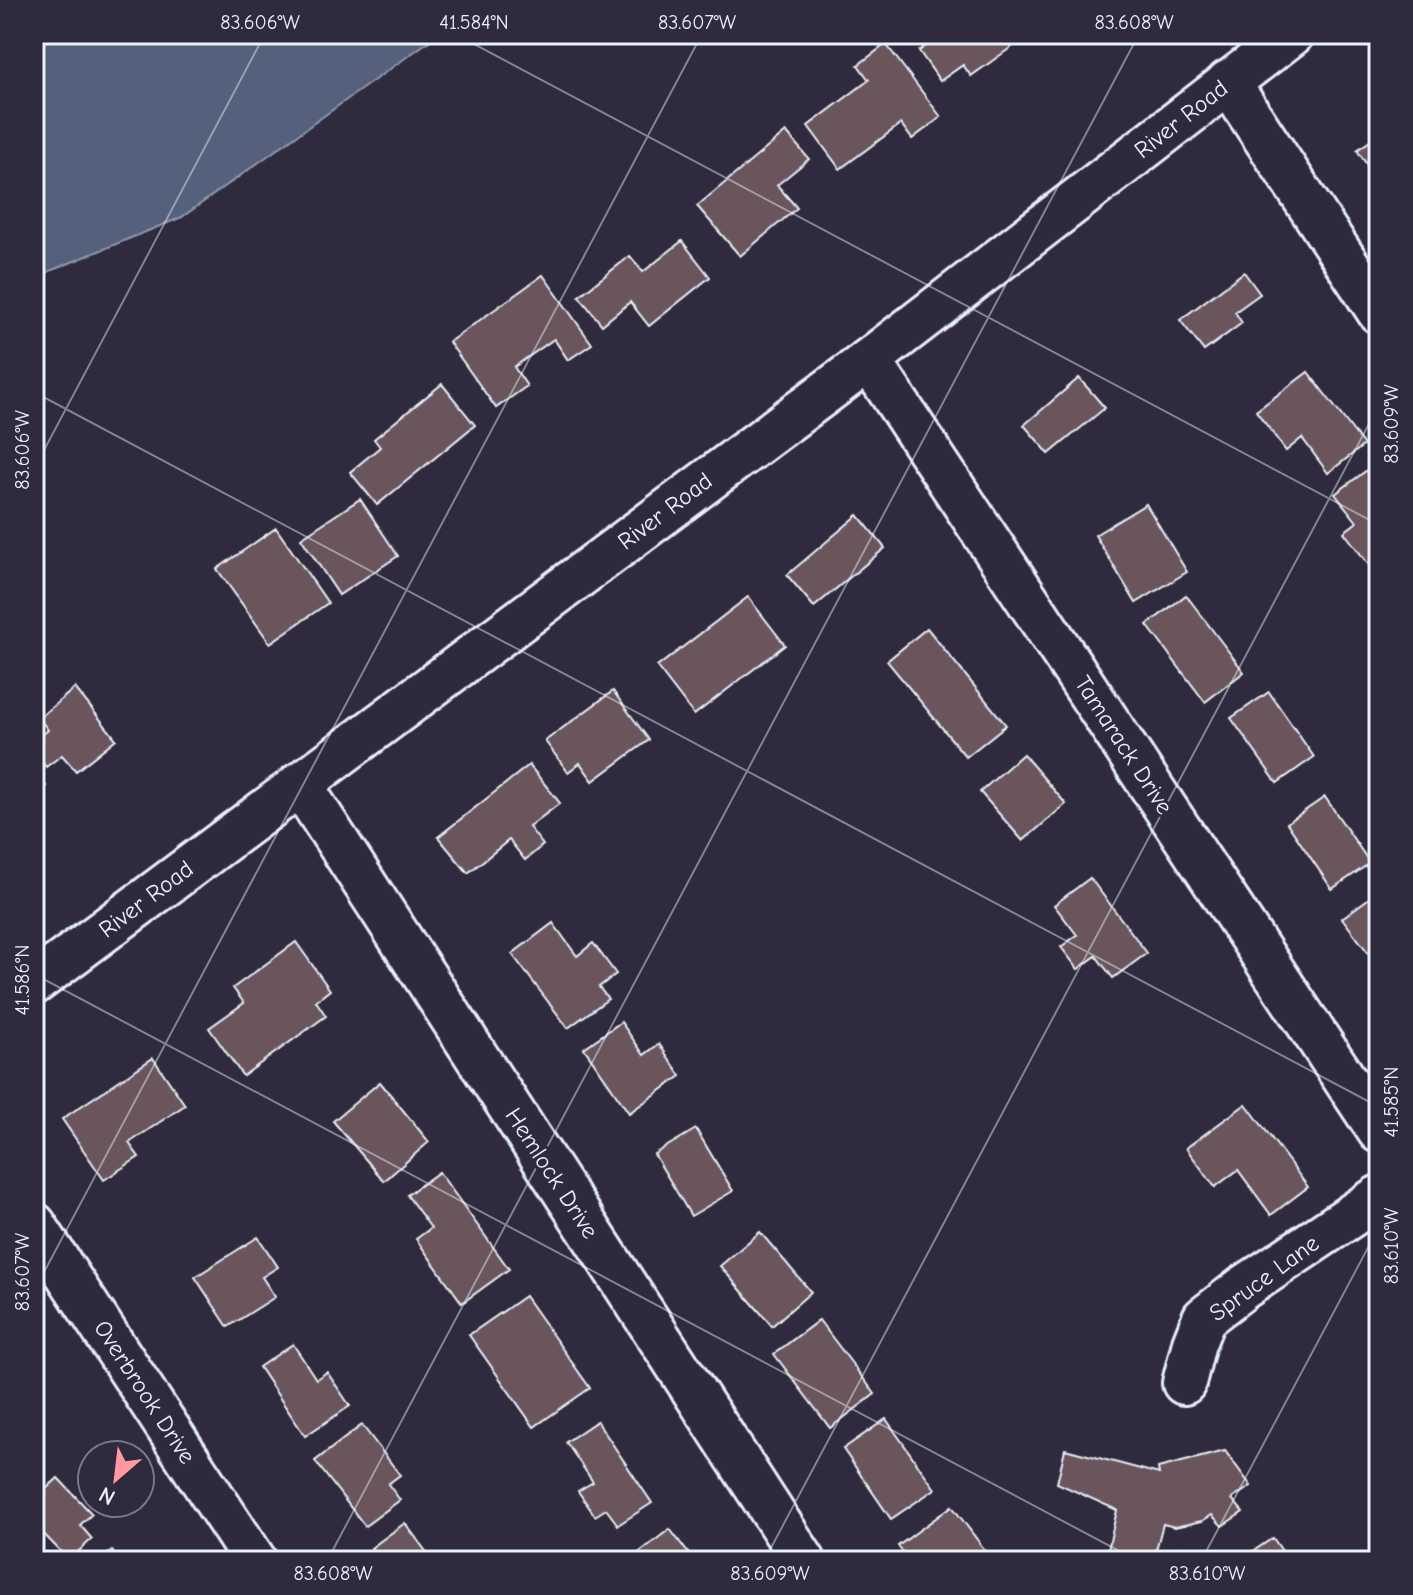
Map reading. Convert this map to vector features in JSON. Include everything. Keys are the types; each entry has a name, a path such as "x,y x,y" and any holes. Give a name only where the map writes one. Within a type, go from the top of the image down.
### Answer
{"street":[{"name":"River Road","path":"34,983 869,360 1292,34"},
{"path":"1228,82 1379,312"},
{"name":"Tamarack Drive","path":"869,360 1379,1131"},
{"name":"Hemlock Drive","path":"300,784 804,1561"},
{"name":"Spruce Lane","path":"1184,1383 1204,1318 1243,1288 1379,1197"},
{"name":"Overbrook Drive","path":"34,1224 255,1561"}],"water":[{"path":"34,34 439,34 182,217 50,271 34,282"},
{"path":"1182,1547 1229,1556 1229,1561 1180,1561"}],"building":[{"path":"942,34 1030,34 971,76 963,65 940,81 919,51"},
{"path":"886,44 941,117 912,139 901,124 840,169 808,126 869,80 858,65"},
{"path":"786,132 809,159 777,185 797,208 740,256 697,206"},
{"path":"1379,135 1379,183 1357,150"},
{"path":"682,241 710,277 649,326 630,302 602,325 579,296 630,256 643,272"},
{"path":"1244,272 1260,294 1235,312 1242,323 1204,351 1180,320"},
{"path":"543,275 592,344 568,360 554,339 514,367 527,386 496,408 449,342"},
{"path":"1308,372 1364,445 1328,473 1302,438 1286,451 1256,411"},
{"path":"1079,378 1105,408 1049,454 1024,425"},
{"path":"442,384 475,425 377,505 350,472 380,447 374,439"},
{"path":"1371,467 1379,477 1378,577 1344,532 1357,522 1335,494"},
{"path":"360,499 398,556 339,595 301,538"},
{"path":"1146,504 1187,572 1136,603 1095,535"},
{"path":"858,515 885,548 814,607 787,575"},
{"path":"276,528 328,603 270,643 217,569"},
{"path":"1186,595 1244,672 1205,702 1147,625"},
{"path":"748,597 785,645 694,715 657,667"},
{"path":"927,628 1006,725 966,757 887,661"},
{"path":"75,688 116,739 76,771 62,755 46,767 34,753 34,741 48,730 39,718"},
{"path":"613,691 649,740 593,781 580,763 568,772 545,741"},
{"path":"1269,692 1314,757 1277,783 1231,718"},
{"path":"1023,754 1066,804 1023,841 980,792"},
{"path":"529,765 560,803 529,827 543,845 525,860 509,840 468,873 438,837"},
{"path":"34,771 46,786 34,796"},
{"path":"1325,797 1370,863 1332,889 1287,823"},
{"path":"1090,878 1147,953 1113,978 1096,956 1078,969 1061,947 1077,935 1054,905"},
{"path":"1379,891 1379,967 1342,918"},
{"path":"553,923 577,956 593,943 616,974 599,987 608,999 568,1028 512,954"},
{"path":"296,942 330,990 316,1001 326,1016 243,1076 209,1028 244,1003 233,988"},
{"path":"621,1022 644,1055 659,1044 681,1076 629,1113 584,1048"},
{"path":"153,1058 185,1105 129,1143 139,1157 104,1180 62,1119"},
{"path":"380,1082 429,1142 384,1181 333,1121"},
{"path":"1246,1104 1308,1187 1271,1215 1238,1170 1215,1187 1186,1148"},
{"path":"696,1129 733,1191 691,1216 654,1154"},
{"path":"439,1172 509,1269 462,1303 416,1239 431,1228 407,1195"},
{"path":"760,1232 811,1292 772,1326 720,1266"},
{"path":"258,1237 278,1267 262,1277 275,1297 228,1327 195,1277"},
{"path":"525,1296 590,1388 534,1427 469,1335"},
{"path":"819,1320 875,1394 830,1428 774,1354"},
{"path":"293,1344 316,1379 327,1372 350,1406 305,1436 259,1367"},
{"path":"886,1419 935,1489 891,1519 843,1449"},
{"path":"597,1421 652,1503 618,1525 606,1509 595,1516 578,1491 593,1482 566,1442"},
{"path":"362,1425 400,1475 388,1484 400,1500 365,1526 315,1461"},
{"path":"1065,1449 1159,1474 1158,1468 1225,1451 1251,1486 1232,1499 1243,1512 1222,1526 1212,1515 1202,1521 1175,1527 1163,1524 1153,1561 1150,1561 1108,1550 1117,1510 1057,1483"},
{"path":"58,1478 76,1497 76,1519 87,1519 80,1525 92,1539 69,1560 34,1524 34,1500"},
{"path":"952,1506 993,1561 909,1561 898,1546"},
{"path":"405,1523 433,1561 380,1561 371,1548"},
{"path":"670,1529 694,1561 628,1561"},
{"path":"1273,1538 1289,1561 1254,1561 1249,1554"},
{"path":"112,1551 120,1561 98,1561"}]}
